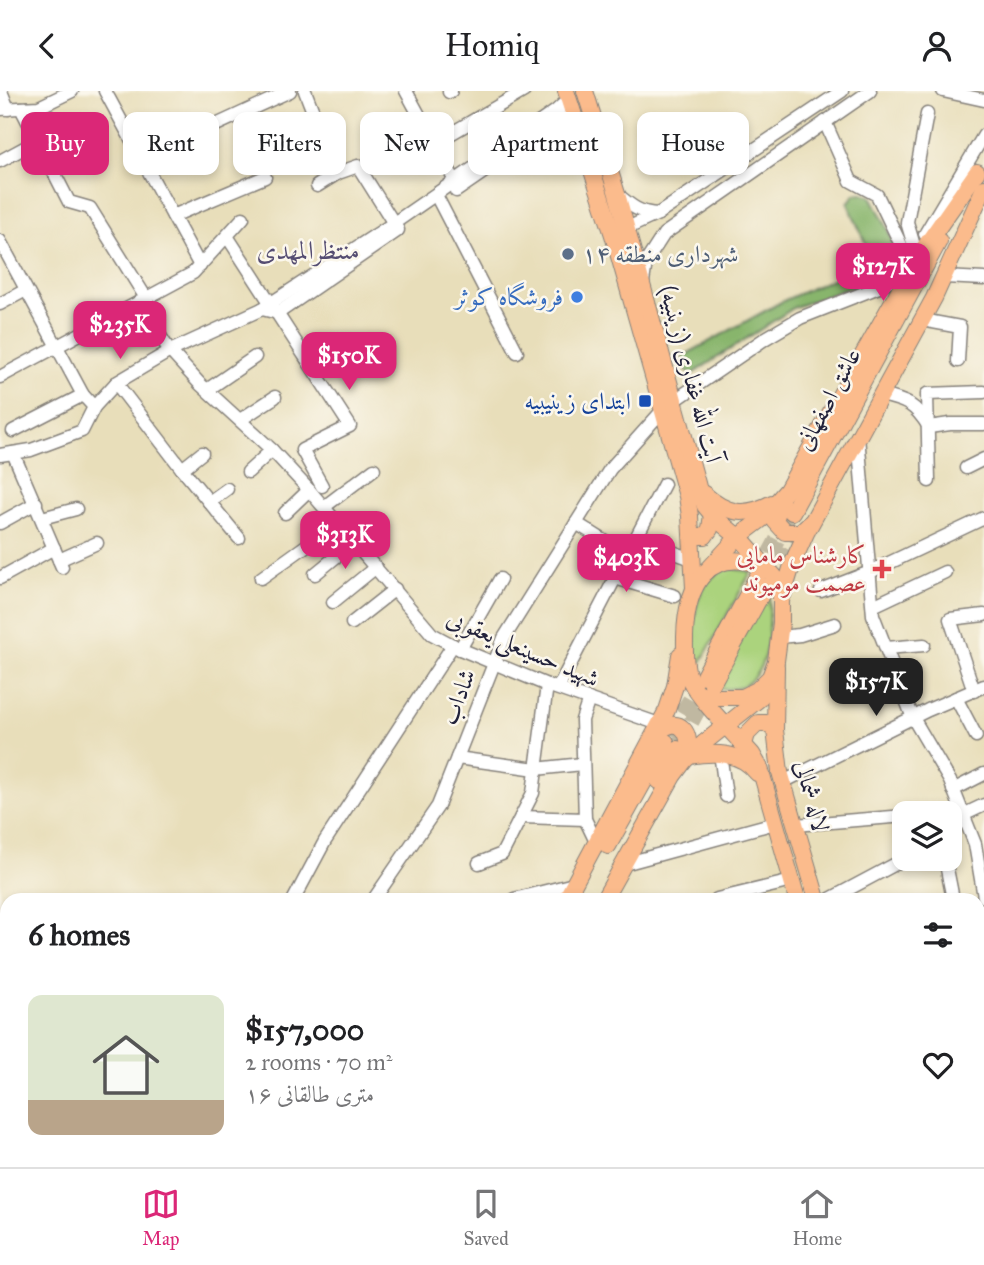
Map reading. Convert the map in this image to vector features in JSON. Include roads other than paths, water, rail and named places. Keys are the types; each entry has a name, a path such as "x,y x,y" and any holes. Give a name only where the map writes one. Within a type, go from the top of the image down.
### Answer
{"main road":[{"name":"آیت الله غفاری (زینبیه)","path":"585,91 617,194 620,232 668,406 705,506 738,537 763,577 775,577 780,587 781,600"},
{"name":"آیت الله غفاری (زینبیه)","path":"593,175 643,286 687,496 694,588"},
{"path":"576,892 597,844 673,750 727,725 759,699 766,689 776,661 781,600 793,562 944,277 983,181"},
{"path":"607,893 673,776 673,750 659,724 675,686 694,588 738,537 762,519 782,495 919,255 983,181"},
{"name":"عاشق اصفهانی","path":"798,516 983,181"},
{"path":"698,487 715,503 736,512 757,511 782,495"},
{"path":"782,495 775,521 785,532 800,532 808,526 821,507"},
{"path":"691,532 697,536 705,536 710,529 712,514"},
{"path":"705,573 721,562 737,559 751,562 763,577 705,684 712,697 743,697 757,690 770,677"},
{"name":"لاله شمالی","path":"685,629 685,657 691,682 705,684 727,725 760,768 795,893"},
{"name":"لاله شمالی","path":"776,661 775,730 783,782 815,893"},
{"path":"744,745 752,726 758,723 766,723 775,730"},
{"path":"673,750 720,753 741,759 754,768 763,781"},
{"path":"576,892 673,750"},
{"path":"596,893 673,750"}],"street":[{"name":"شهید حسینعلی یعقوبی","path":"1,91 10,109"},
{"path":"10,109 39,107 72,91"},
{"path":"104,91 123,125"},
{"path":"219,123 289,91"},
{"path":"305,91 313,112"},
{"path":"406,91 417,112"},
{"path":"454,132 524,91"},
{"path":"620,232 658,214 842,91"},
{"path":"658,214 648,227 655,237 664,234 870,91"},
{"path":"943,91 967,94 984,100"},
{"path":"915,249 907,222 927,114"},
{"name":"شاداب","path":"378,893 438,806 504,638 610,469 668,406 766,338 800,318 878,287 892,278 900,261 901,245 877,195 851,181 825,121"},
{"path":"884,318 900,277 915,249 984,135"},
{"path":"0,161 21,150"},
{"path":"317,186 338,173 358,166 396,227"},
{"path":"438,198 455,181 468,173"},
{"name":"شهید حسینعلی یعقوبی","path":"55,175 69,202 90,208 170,351 206,390 272,450 355,542 432,634 553,687 659,724"},
{"path":"151,175 200,266"},
{"path":"451,175 455,181"},
{"path":"58,559 36,503 6,454 58,442 82,431 94,407 116,383 170,351 271,309 473,175"},
{"path":"173,216 265,177"},
{"path":"617,194 633,208 658,214"},
{"path":"438,198 517,352"},
{"path":"0,377 192,273 243,218"},
{"path":"643,286 646,262 664,234"},
{"path":"226,236 271,309 350,426 302,450 322,486"},
{"path":"0,241 83,395 94,407"},
{"path":"944,277 984,279"},
{"path":"0,304 26,290"},
{"path":"922,320 960,327 958,361"},
{"path":"206,390 255,357"},
{"path":"116,383 239,538"},
{"path":"929,481 926,394 984,392"},
{"path":"13,431 83,395"},
{"path":"881,395 907,401 920,413 929,427"},
{"path":"240,420 275,397"},
{"path":"929,427 984,424"},
{"path":"858,436 873,615 913,718 953,790 981,858 984,893"},
{"path":"248,472 272,450"},
{"path":"182,469 202,453"},
{"path":"966,468 984,459"},
{"path":"324,507 374,469"},
{"path":"479,863 502,855 533,793 553,687 615,578 664,484"},
{"path":"209,502 227,489"},
{"path":"285,513 309,491"},
{"path":"0,523 36,503"},
{"path":"42,518 76,509"},
{"path":"821,591 870,572 984,518"},
{"path":"261,578 338,523"},
{"path":"576,523 627,555"},
{"path":"636,538 692,559"},
{"path":"315,574 355,542"},
{"path":"0,578 97,543"},
{"path":"333,602 376,567"},
{"path":"873,606 945,572"},
{"path":"615,578 675,596"},
{"path":"297,893 345,808 457,647 500,579"},
{"path":"352,623 395,589"},
{"path":"783,782 979,689 950,619 984,615"},
{"path":"779,637 800,635 835,624"},
{"path":"886,648 924,645"},
{"path":"956,698 976,736"},
{"path":"589,699 582,720 585,819 597,844"},
{"path":"720,753 726,796"},
{"path":"457,758 536,769 582,764"},
{"path":"953,790 984,774"},
{"path":"963,815 984,805"},
{"path":"795,825 892,816"},
{"path":"521,817 585,819"},
{"path":"624,864 775,823"},
{"path":"841,893 892,866"},
{"path":"948,871 952,893"},
{"path":"742,893 792,881"}],"tunnel":[{"path":"758,575 792,512"},
{"path":"768,584 803,521"},
{"path":"670,734 701,681"},
{"path":"680,743 709,689"}],"place":[{"name":"شهرداری منطقه ۱۴","path":"568,254"},
{"name":"فروشگاه کوثر","path":"577,297"},
{"name":"ابتدای زینیبیه","path":"645,401"},
{"name":"کارشناس مامایی عصمت مومیوند","path":"882,569"}],"district":[{"name":"منتظرالمهدی","path":"308,250"}]}
